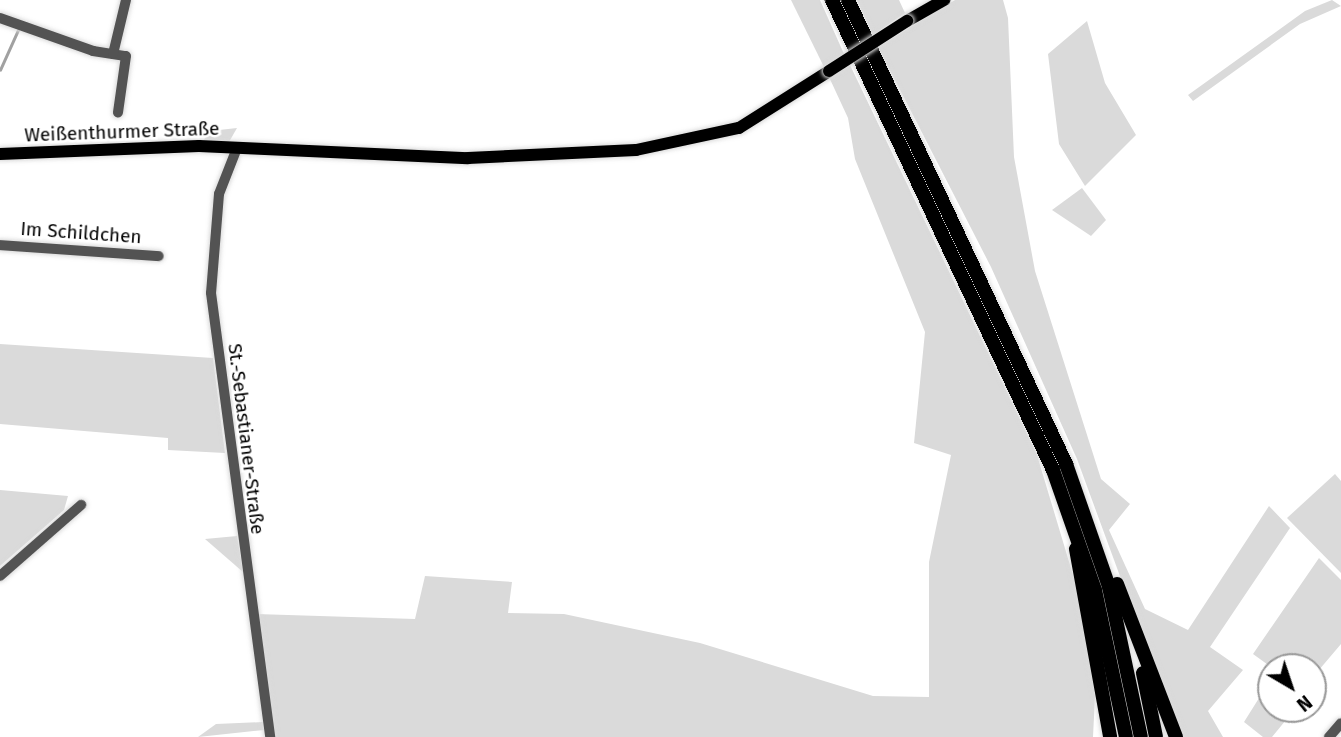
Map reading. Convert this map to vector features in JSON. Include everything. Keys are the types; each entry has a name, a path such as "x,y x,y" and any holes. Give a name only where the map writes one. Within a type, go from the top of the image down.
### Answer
{"highway":[{"path":"832,0 1082,527 1109,645 1126,737"},
{"path":"848,0 1009,333 1123,640 1141,737"},
{"path":"1082,527 1107,556 1138,646 1176,737"},
{"path":"1082,527 1095,651 1100,737"},
{"path":"1138,646 1156,737"},
{"path":"1095,651 1110,737"}],"main road":[{"name":"Weißenthurmer Straße","path":"0,154 241,148 468,158 662,146 739,128 944,0"}],"street":[{"path":"113,54 127,0"},
{"path":"0,18 130,61 118,112"},
{"name":"St.-Sebastianer-Straße","path":"241,148 219,194 211,293 270,737"},
{"name":"Im Schildchen","path":"0,245 159,256"},
{"path":"0,576 81,505"},
{"path":"1329,737 1341,723"}],"shaded area":[{"path":"791,0 820,0 844,54 824,67"},
{"path":"857,0 899,0 905,13 873,35"},
{"path":"955,0 1003,0 1008,18 1014,157 1035,271 1101,479 1130,504 1109,530 1145,609 1188,630 1269,506 1290,528 1210,647 1243,670 1208,711 1223,737 1179,737 1077,459 991,267 878,47"},
{"path":"1332,0 1341,6 1300,24 1193,101 1188,95 1305,11"},
{"path":"1087,21 1105,83 1136,135 1085,186 1059,144 1048,54"},
{"path":"850,65 1037,455 1079,595 1095,696 1093,737 273,737 256,614 415,619 425,576 512,582 508,613 564,614 700,643 873,696 929,697 929,562 951,455 914,443 925,332 855,159 848,118 829,77"},
{"path":"237,128 229,142 203,141 210,131"},
{"path":"1082,188 1106,220 1091,236 1052,210"},
{"path":"0,344 213,358 225,453 168,450 168,438 0,424"},
{"path":"1335,474 1341,481 1341,573 1287,518"},
{"path":"0,490 68,496 64,510 0,566"},
{"path":"237,536 243,572 205,539"},
{"path":"1319,558 1341,580 1341,644 1327,660 1327,653 1257,653 1257,657 1253,654"},
{"path":"1257,701 1257,723 1284,723 1272,737 1263,737 1244,722"},
{"path":"263,722 264,730 198,737 216,724"}],"waterway":[{"path":"0,70 19,28"}]}
